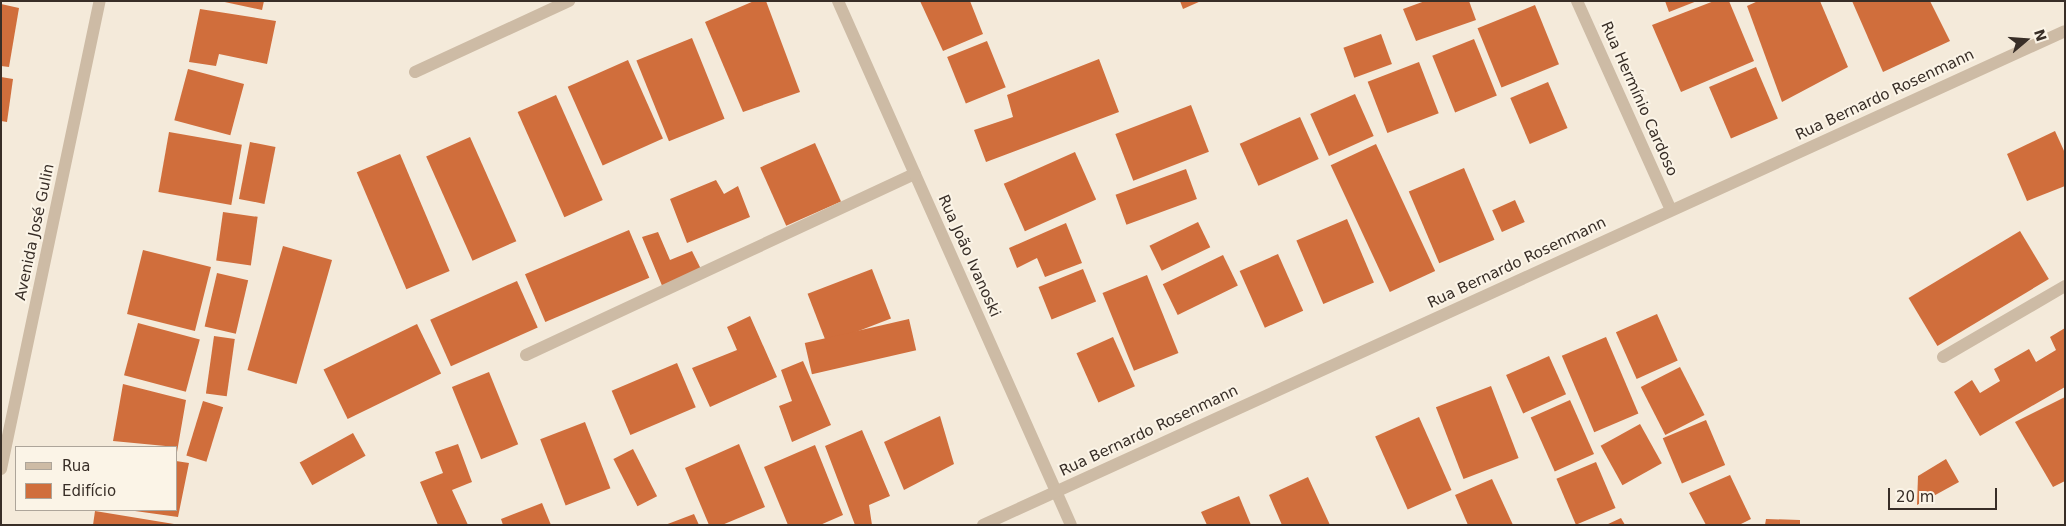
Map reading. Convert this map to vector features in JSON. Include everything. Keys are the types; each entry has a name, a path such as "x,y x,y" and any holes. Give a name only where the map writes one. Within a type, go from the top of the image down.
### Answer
{"street":[{"name":"Avenida José Gulin","path":"1,469 100,1"},
{"path":"415,72 569,1"},
{"name":"Rua João Ivanoski","path":"838,1 1071,525"},
{"name":"Rua Hermínio Cardoso","path":"1577,1 1671,210"},
{"name":"Rua Bernardo Rosenmann","path":"983,525 2065,30"},
{"path":"526,355 915,174"},
{"path":"1943,357 2065,286"}],"building":[{"path":"220,1 264,1 262,10"},
{"path":"754,1 766,1 800,92 743,112 705,22"},
{"path":"920,1 970,1 983,34 943,51"},
{"path":"1180,1 1201,1 1183,9"},
{"path":"1425,1 1469,1 1476,20 1416,41 1403,9"},
{"path":"1665,1 1697,1 1669,12"},
{"path":"1714,1 1729,1 1754,61 1681,92 1652,25"},
{"path":"1758,1 1820,1 1848,67 1782,102 1747,6"},
{"path":"1852,1 1930,1 1950,41 1883,72"},
{"path":"1,4 19,8 9,67 1,66"},
{"path":"1535,5 1559,64 1501,88 1478,28"},
{"path":"200,9 276,21 267,64 219,54 216,66 189,62"},
{"path":"1381,34 1392,64 1354,78 1343,48"},
{"path":"692,38 725,119 669,141 636,60"},
{"path":"1474,39 1497,96 1455,112 1432,56"},
{"path":"987,41 1006,87 966,103 947,57"},
{"path":"1099,59 1119,112 986,162 974,130 1013,117 1007,95"},
{"path":"628,60 663,139 603,165 568,87"},
{"path":"1419,62 1439,113 1387,133 1368,82"},
{"path":"1756,67 1778,119 1731,138 1709,87"},
{"path":"188,69 244,84 230,135 174,120"},
{"path":"1,77 13,79 7,122 1,121"},
{"path":"1548,82 1568,128 1530,144 1510,98"},
{"path":"1355,94 1374,136 1329,156 1310,114"},
{"path":"556,95 603,200 564,217 518,112"},
{"path":"1191,105 1209,152 1133,181 1115,134"},
{"path":"1300,117 1319,159 1258,186 1240,144"},
{"path":"2055,131 2065,153 2065,186 2027,201 2007,154"},
{"path":"169,132 242,145 231,205 158,192"},
{"path":"470,137 516,241 473,261 426,157"},
{"path":"250,142 276,147 264,204 239,199"},
{"path":"815,143 841,201 786,226 760,167"},
{"path":"1376,144 1435,271 1390,292 1331,165"},
{"path":"1075,152 1096,200 1025,231 1004,184"},
{"path":"400,154 450,271 406,289 357,172"},
{"path":"1464,168 1494,240 1439,263 1409,191"},
{"path":"1186,169 1197,199 1126,225 1116,195"},
{"path":"716,180 724,194 738,186 750,217 687,243 670,199"},
{"path":"1515,200 1525,222 1502,232 1492,210"},
{"path":"223,212 258,217 251,265 216,261"},
{"path":"1347,219 1374,283 1323,304 1296,240"},
{"path":"1198,222 1210,247 1162,271 1149,246"},
{"path":"1066,223 1082,263 1045,277 1037,258 1017,268 1009,248"},
{"path":"629,230 649,278 545,322 525,274"},
{"path":"2020,231 2049,279 1937,346 1909,298"},
{"path":"658,232 670,260 692,251 701,269 663,288 642,237"},
{"path":"283,246 332,260 296,384 247,370"},
{"path":"143,250 211,267 195,331 127,314"},
{"path":"1278,254 1303,311 1265,328 1240,271"},
{"path":"1223,255 1238,286 1178,315 1163,284"},
{"path":"872,269 891,318 827,343 808,294"},
{"path":"1083,269 1096,301 1052,319 1038,287"},
{"path":"217,273 248,280 236,334 205,327"},
{"path":"1147,275 1178,353 1134,371 1102,293"},
{"path":"517,281 538,328 451,366 430,320"},
{"path":"1657,314 1678,361 1637,379 1616,332"},
{"path":"750,316 777,377 710,407 692,368 737,350 727,327"},
{"path":"909,319 916,350 812,374 805,343"},
{"path":"138,323 200,340 186,392 124,375"},
{"path":"417,324 441,373 348,419 324,370"},
{"path":"2065,328 2065,387 1980,436 1954,392 1972,380 1980,393 2000,381 1994,369 2029,349 2036,362 2056,350 2050,337"},
{"path":"214,336 235,339 227,396 206,393"},
{"path":"1113,337 1135,386 1098,403 1076,353"},
{"path":"1606,337 1638,413 1594,432 1562,356"},
{"path":"1549,356 1566,394 1523,413 1506,375"},
{"path":"803,361 831,425 792,442 779,406 792,401 781,370"},
{"path":"677,363 696,407 630,435 612,391"},
{"path":"1680,367 1705,415 1665,435 1641,387"},
{"path":"489,372 518,444 481,459 452,387"},
{"path":"123,384 186,400 178,446 113,441"},
{"path":"1491,386 1519,458 1464,479 1436,407"},
{"path":"2065,397 2065,481 2053,487 2015,422"},
{"path":"1570,400 1594,454 1555,471 1531,417"},
{"path":"203,401 223,407 206,462 186,456"},
{"path":"940,416 954,464 904,490 884,442"},
{"path":"1419,417 1452,490 1408,510 1375,437"},
{"path":"1706,420 1725,465 1682,483 1663,438"},
{"path":"585,422 610,488 566,505 540,439"},
{"path":"1640,424 1662,463 1622,485 1601,446"},
{"path":"862,430 890,496 869,505 872,525 855,525 825,446"},
{"path":"353,433 366,456 312,485 300,463"},
{"path":"458,444 472,482 452,490 468,525 438,525 420,482 443,473 435,452"},
{"path":"739,444 765,507 722,525 709,525 685,468"},
{"path":"815,445 843,515 820,525 788,525 764,467"},
{"path":"633,449 657,496 637,506 613,459"},
{"path":"1946,459 1959,482 1917,505 1918,476"},
{"path":"178,461 189,463 178,517 135,511 178,511"},
{"path":"1596,462 1616,508 1576,525 1556,479"},
{"path":"1730,475 1751,519 1739,525 1706,525 1689,493"},
{"path":"1308,477 1330,525 1282,525 1269,495"},
{"path":"1492,479 1513,525 1468,525 1455,495"},
{"path":"1239,496 1251,525 1207,525 1201,512"},
{"path":"542,503 551,525 503,525 501,519"},
{"path":"95,511 174,524 174,525 93,525"},
{"path":"694,514 699,525 665,525"},
{"path":"1621,518 1625,525 1606,525"},
{"path":"1766,519 1800,520 1800,525 1765,525"}]}
